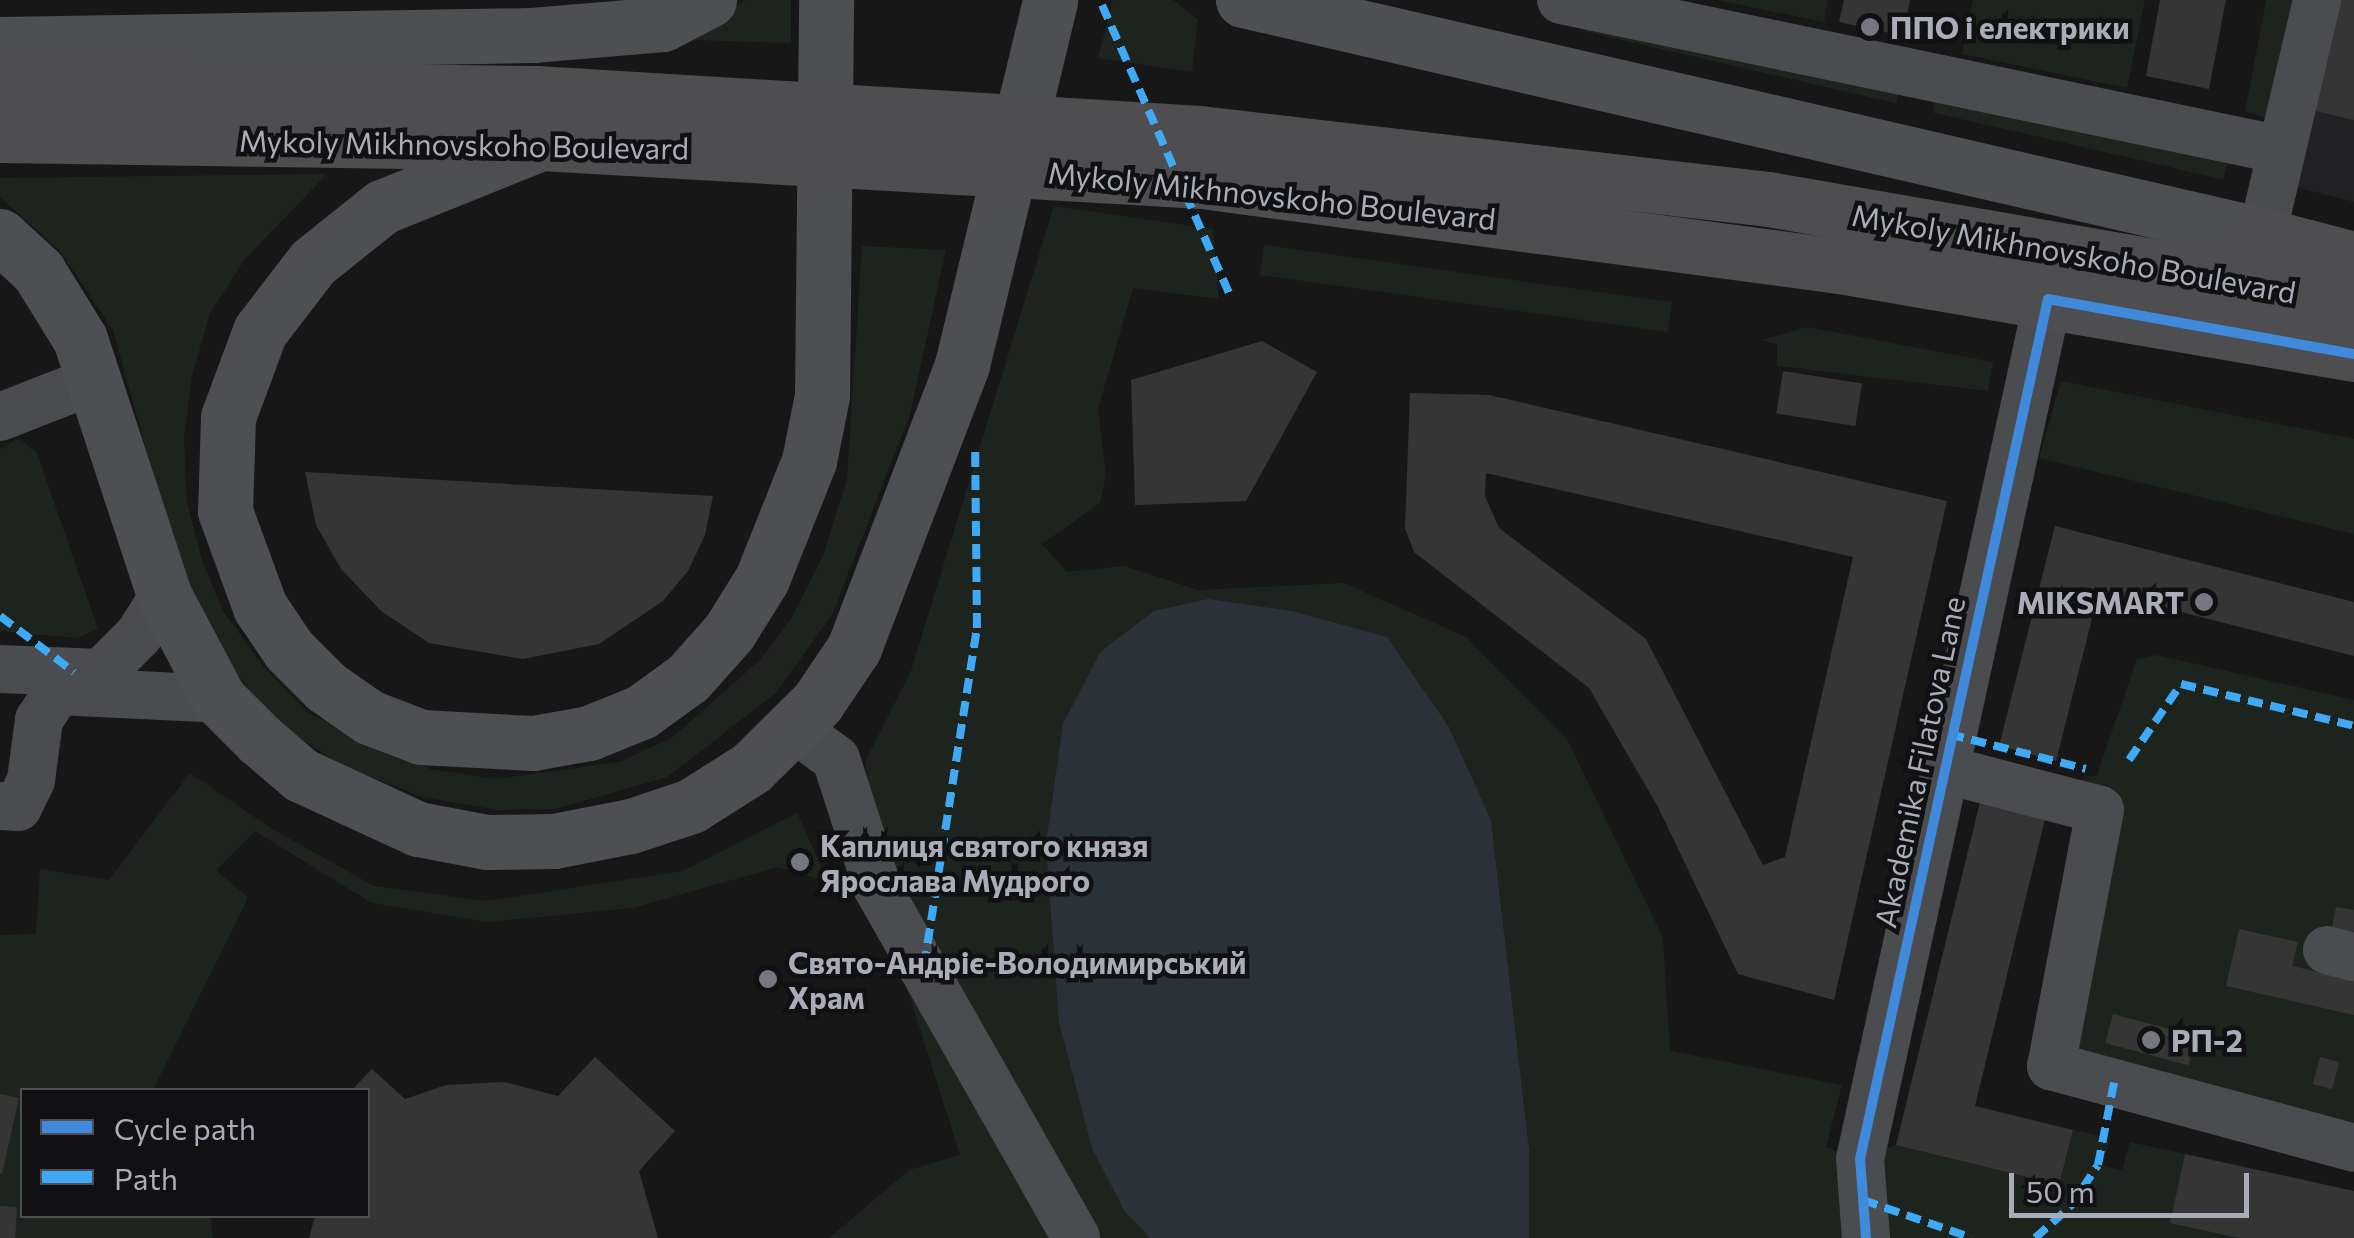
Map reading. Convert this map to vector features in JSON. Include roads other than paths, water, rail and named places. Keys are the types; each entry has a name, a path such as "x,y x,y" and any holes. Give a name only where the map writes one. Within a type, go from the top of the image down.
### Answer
{"highway":[{"name":"Mykoly Mikhnovskoho Boulevard","path":"0,86 536,93 1201,157 1750,197 2354,301"},
{"name":"Mykoly Mikhnovskoho Boulevard","path":"0,135 1201,157 1698,245 2048,300 2354,354"},
{"path":"2262,236 2354,259"}],"main road":[{"path":"0,44 532,35 664,24 710,0"},
{"path":"542,143 382,207 313,262 260,331 228,417 223,464 238,559 289,650 370,716 421,737 477,744 589,733 641,712 688,678 729,632 789,522 809,461 822,396 826,0"},
{"path":"0,236 38,272 80,339 164,595 219,699 300,775 356,805 418,829 487,842 554,842 691,806 751,768 794,728 854,648 962,365 1050,0"},
{"path":"1243,0 1341,13 2262,236"}],"street":[{"path":"1561,0 2282,150"},
{"path":"2262,236 2316,0"},
{"name":"Akademika Filatova Lane","path":"1866,1238 1860,1159 2048,300"},
{"path":"0,417 92,381"},
{"path":"0,669 102,673 139,635 164,595"},
{"path":"0,806 18,807 31,780 38,720 58,691 219,699"},
{"path":"794,728 836,759 878,889 1076,1238"},
{"path":"1943,769 2100,810 2051,1066 2354,1148"}],"place":[{"name":"ППО і електрики","path":"1870,27"},
{"name":"MIKSMART","path":"2204,602"},
{"name":"Каплиця святого князя Ярослава Мудрого","path":"800,862"},
{"name":"Свято-Андріє-Володимирський Храм","path":"768,979"},
{"name":"РП-2","path":"2151,1040"}]}
